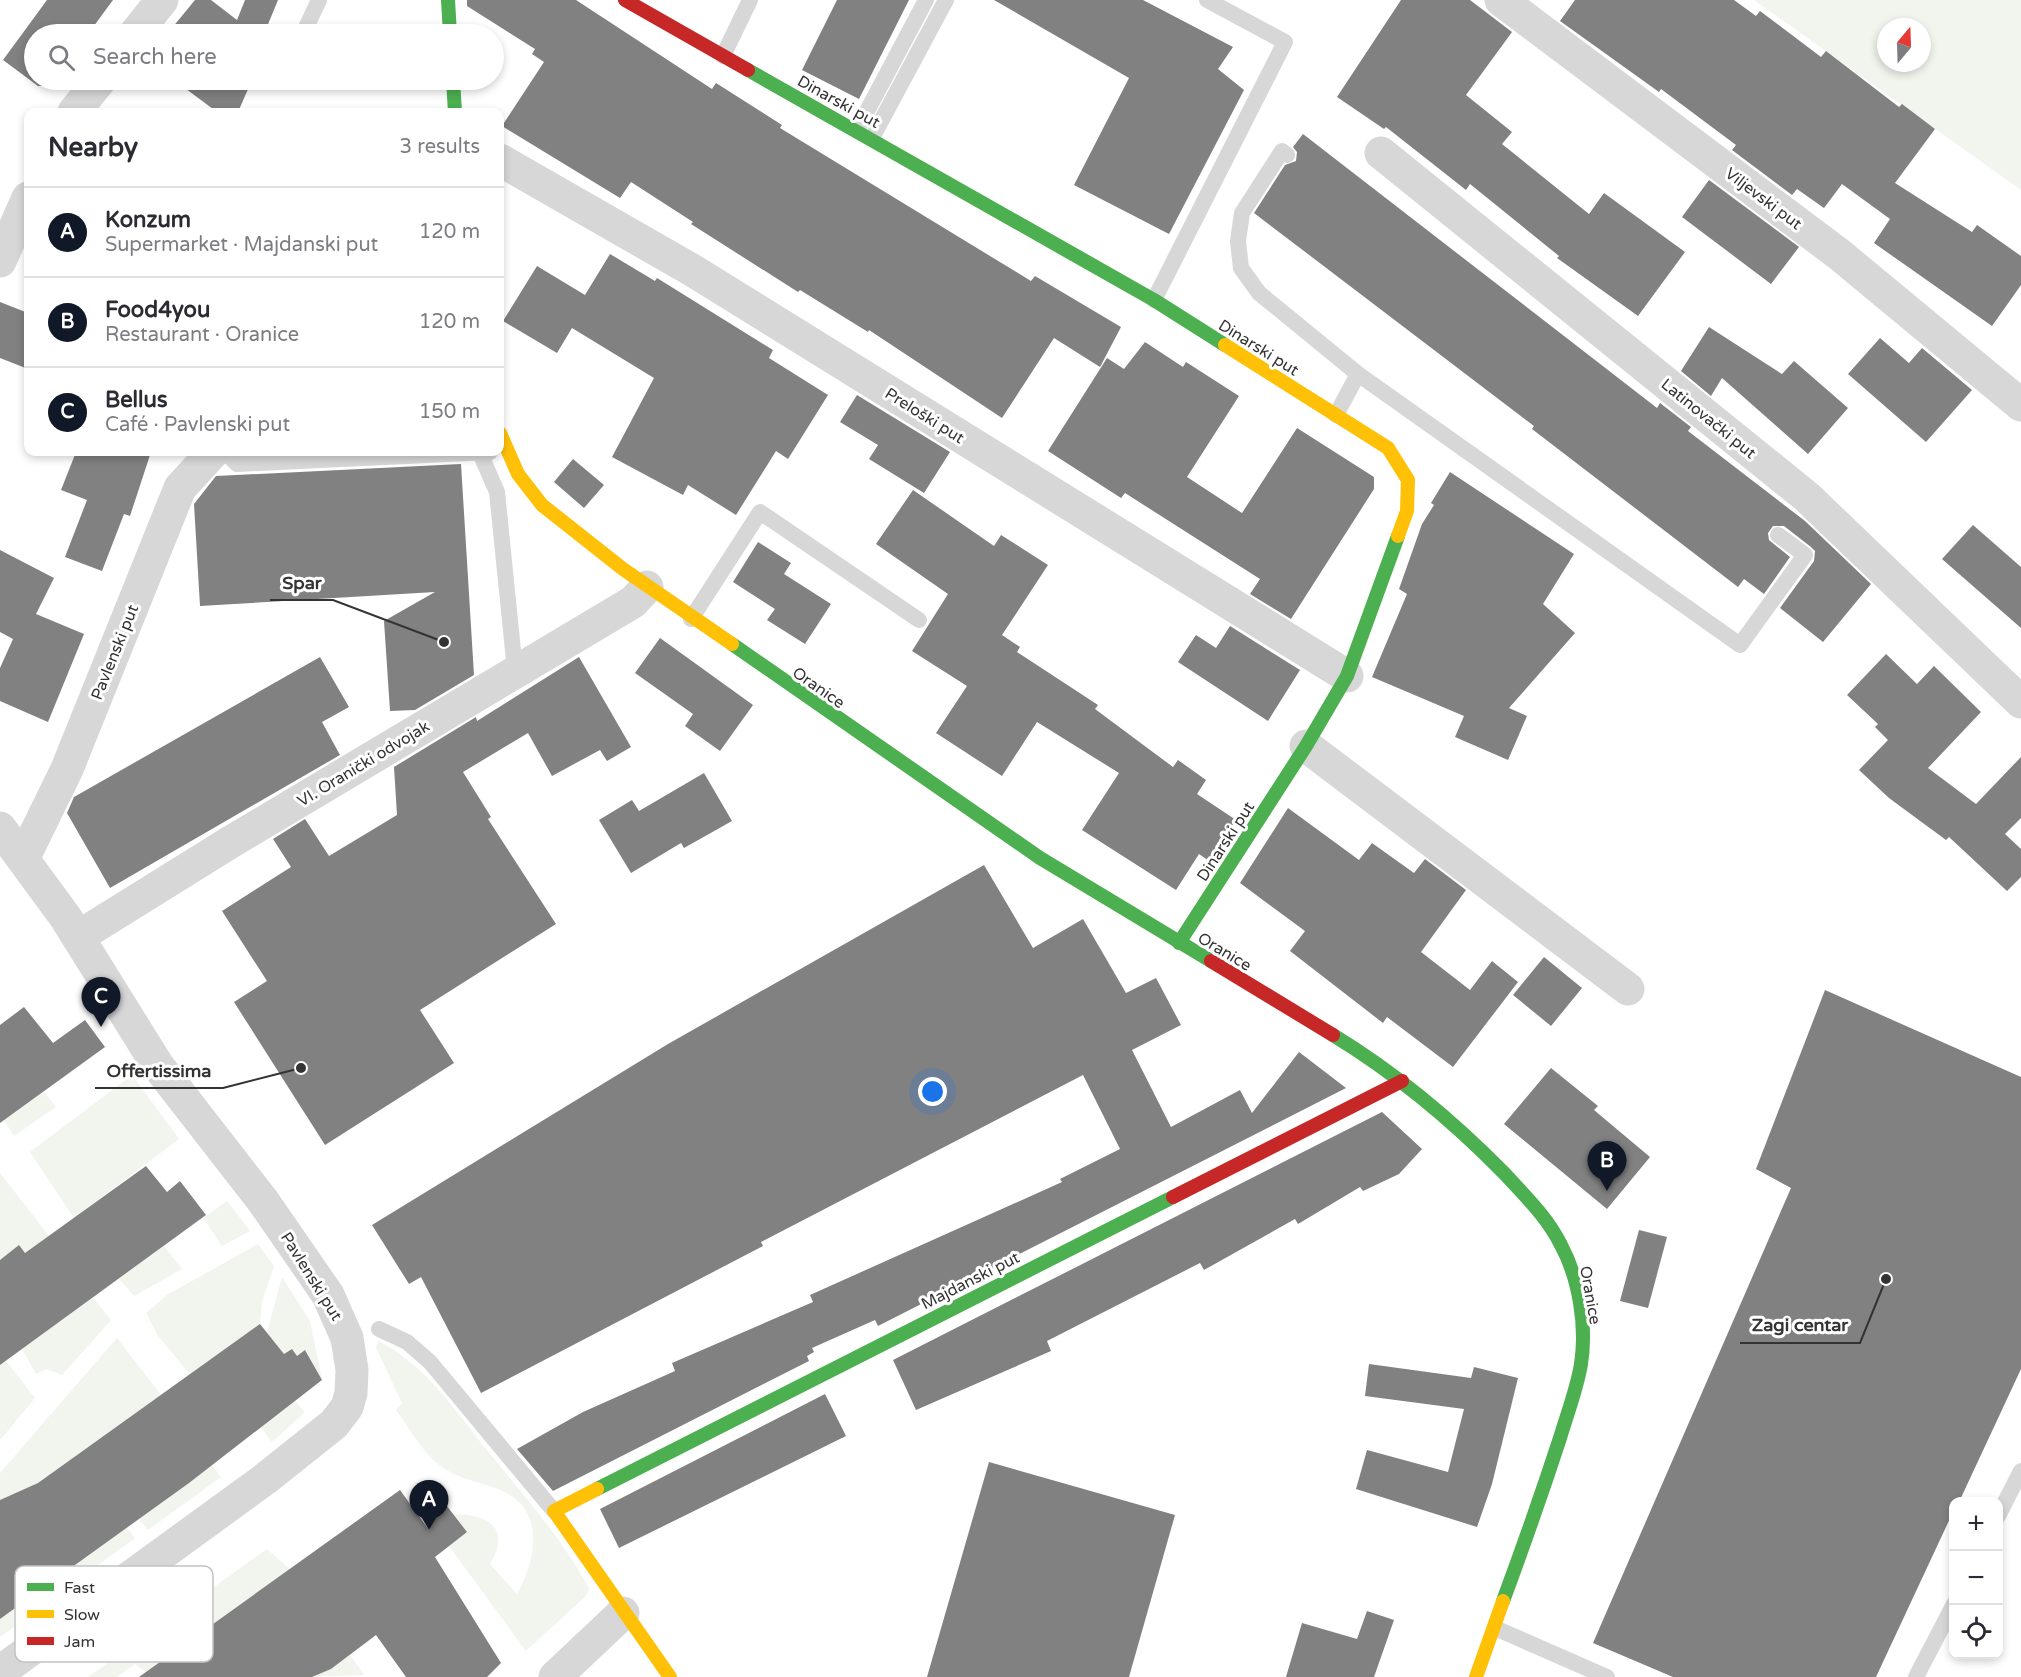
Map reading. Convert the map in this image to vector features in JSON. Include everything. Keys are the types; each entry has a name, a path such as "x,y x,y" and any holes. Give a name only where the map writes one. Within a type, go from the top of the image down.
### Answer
{"street":[{"path":"143,24 162,0"},
{"path":"448,0 449,24"},
{"name":"Dinarski put","path":"625,0 865,134 1154,300 1389,448 1407,480 1407,511 1347,676 1306,746 1179,942"},
{"name":"Viljevski put","path":"1501,0 1840,255 2021,405"},
{"path":"77,108 92,90"},
{"path":"454,90 455,108"},
{"name":"Latinovački put","path":"1381,153 1807,497 2021,702"},
{"name":"Preloški put","path":"504,162 692,270 1347,676"},
{"path":"0,261 24,207"},
{"name":"Pavlenski put","path":"23,859 67,769 180,488 209,456"},
{"name":"Oranice","path":"503,456 542,505 691,619 1040,858 1339,1039 1402,1081 1466,1133 1543,1214 1569,1262 1580,1304 1582,1341 1575,1389 1495,1628 1476,1677"},
{"name":"VI. Oranički odvojak","path":"78,937 515,670 633,602 648,587"},
{"path":"1306,746 1628,989"},
{"name":"Pavlenski put","path":"0,828 78,937 158,1066 263,1201 328,1295 347,1338 352,1370 351,1393 347,1407 334,1424 266,1479 146,1566"},
{"name":"Majdanski put","path":"554,1511 1402,1081"},
{"path":"554,1511 623,1613 670,1677"},
{"path":"555,1677 623,1613"},
{"name":"Pavlenski put","path":"0,1672 15,1661"}],"lane":[{"path":"308,24 319,0"},
{"path":"723,56 750,0"},
{"path":"865,134 926,0"},
{"path":"865,134 946,0"},
{"path":"1154,300 1285,42 1206,0"},
{"path":"1287,155 1282,151 1242,213 1238,241 1241,268 1259,293 1358,374 1740,645 1805,555 1778,534"},
{"path":"1336,415 1358,374"},
{"path":"229,456 237,464 352,456"},
{"path":"496,456 515,670"},
{"path":"691,619 760,512 919,620"},
{"path":"379,1329 407,1342 430,1362 554,1511"},
{"path":"2003,1506 2021,1471"},
{"path":"1916,1677 1952,1605"},
{"path":"1495,1628 1607,1677"}],"shaded area":[{"path":"1754,0 2021,0 2021,190"},
{"path":"132,1075 179,1139 74,1218 30,1152"},
{"path":"44,1092 56,1107 14,1136 4,1120"},
{"path":"0,1173 49,1236 25,1253 19,1246 0,1260"},
{"path":"227,1201 250,1231 222,1246 203,1218"},
{"path":"258,1244 274,1266 262,1302 260,1324 190,1374 158,1336 146,1313 167,1295"},
{"path":"164,1246 182,1269 134,1296 119,1279"},
{"path":"282,1277 310,1321 322,1380 306,1350 297,1356 292,1349 284,1354 267,1332"},
{"path":"93,1298 111,1320 62,1375 46,1369 36,1374 22,1349"},
{"path":"117,1338 161,1395 38,1483 0,1500 0,1473"},
{"path":"378,1341 412,1363 440,1392 543,1519 589,1588 587,1595 526,1651 449,1546 467,1532 453,1514 486,1520 497,1532 498,1541 490,1564 517,1594 524,1580 532,1550 533,1535 524,1508 513,1497 498,1489 453,1474 427,1453 396,1410 402,1403 376,1348"},
{"path":"6,1361 35,1398 0,1440 0,1365"},
{"path":"295,1401 305,1412 272,1442 261,1427"},
{"path":"212,1465 221,1477 148,1530 139,1519"},
{"path":"127,1528 135,1538 97,1566 74,1566"},
{"path":"267,1549 290,1569 213,1624 213,1588"},
{"path":"15,1608 15,1626 0,1637 0,1619"},
{"path":"350,1655 364,1675 312,1677 331,1669"},
{"path":"109,1662 160,1662 146,1672 135,1664 117,1677 88,1677"}],"building":[{"path":"47,0 113,0 95,24 29,24"},
{"path":"195,0 211,0 237,20 245,0 278,0 268,24 175,24"},
{"path":"467,0 576,0 712,89 716,83 782,125 780,128 1031,281 1035,276 1121,327 1100,367 1054,338 1002,418 869,330 868,332 800,290 798,292 691,224 693,222 631,182 620,198 504,127 504,123 544,62 532,54 535,49 504,29 504,24 495,24 467,6"},
{"path":"837,0 909,0 859,99 802,70"},
{"path":"994,0 1143,0 1233,47 1218,69 1244,90 1169,234 1074,185 1129,78"},
{"path":"1401,0 1470,0 1512,32 1466,95 1512,132 1502,144 1589,214 1604,193 1685,252 1638,316 1557,258 1559,256 1470,184 1466,190 1386,127 1384,129 1337,97"},
{"path":"1575,0 1734,0 1756,16 1760,11 1821,57 1826,51 1899,107 1902,104 1935,129 1895,183 1972,232 1977,225 2021,256 2021,285 1992,326 1874,243 1890,219 1842,184 1824,208 1797,189 1792,195 1732,150 1736,145 1661,89 1659,92 1560,21"},
{"path":"24,31 24,76 3,60"},
{"path":"187,90 248,90 240,108 212,108"},
{"path":"1303,134 1657,408 1660,403 1691,427 1688,431 1805,521 1871,584 1823,642 1780,608 1814,561 1815,551 1784,526 1773,526 1768,533 1769,540 1790,557 1764,594 1744,579 1738,587 1532,429 1534,426 1254,213 1285,165 1296,161 1297,152 1293,147"},
{"path":"1709,180 1799,247 1771,284 1682,217"},
{"path":"610,254 655,281 657,278 773,350 769,358 828,395 788,459 776,451 736,515 688,485 683,495 612,457 654,378 572,328 557,353 504,322 537,266 585,295"},
{"path":"0,302 24,311 24,367 0,358"},
{"path":"1709,327 1782,374 1794,361 1848,408 1808,454 1722,378 1711,396 1681,371"},
{"path":"1880,338 1909,363 1922,348 1972,390 1926,442 1848,374"},
{"path":"1145,342 1183,367 1186,362 1239,396 1187,477 1242,513 1297,428 1374,477 1374,489 1291,619 1250,594 1260,579 1125,493 1121,498 1048,451 1107,358 1124,369"},
{"path":"857,395 950,452 924,493 869,459 878,445 840,422"},
{"path":"74,456 150,456 130,516 124,514 102,571 65,557 87,500 61,490"},
{"path":"573,459 604,485 584,508 554,482"},
{"path":"461,464 474,675 415,710 390,711 384,621 435,592 200,606 194,504 216,476"},
{"path":"1450,472 1574,554 1543,604 1575,633 1509,708 1527,716 1508,760 1455,737 1464,716 1372,677 1407,594 1399,589 1422,524 1434,505 1431,503"},
{"path":"913,490 994,546 1001,535 1048,565 1002,635 1020,647 1017,652 1098,705 1095,709 1173,767 1178,760 1206,780 1197,794 1236,820 1209,861 1199,854 1176,890 1082,830 1119,773 1037,722 1002,776 936,733 967,686 912,651 948,594 876,544"},
{"path":"1973,525 2021,567 2021,628 1942,559"},
{"path":"758,542 791,563 784,574 831,604 805,644 767,620 775,609 733,582"},
{"path":"0,550 54,578 36,614 84,634 48,722 0,701 0,668 13,639 0,632"},
{"path":"1230,626 1300,670 1268,721 1178,662 1196,635 1216,648"},
{"path":"660,638 753,705 720,751 685,726 693,714 635,673"},
{"path":"1886,654 1917,684 1934,666 1981,712 1928,768 1976,804 2021,757 2021,818 2005,834 2021,849 2021,877 2007,891 1949,837 1946,840 1889,798 1859,770 1888,740 1875,727 1878,724 1847,695"},
{"path":"320,657 349,707 322,722 340,755 110,888 67,813 74,797"},
{"path":"579,657 631,747 607,761 600,750 552,776 528,733 463,772 491,817 488,819 556,924 420,1010 454,1063 325,1145 234,1002 267,981 222,911 291,867 273,839 305,819 329,856 397,815 394,767 476,717 477,721"},
{"path":"704,773 732,821 684,848 681,843 631,873 599,820 632,800 639,811"},
{"path":"1288,808 1359,860 1372,843 1414,873 1425,859 1466,890 1421,952 1470,990 1492,961 1518,982 1453,1067 1387,1017 1383,1023 1290,951 1305,931 1240,883"},
{"path":"984,865 1033,948 1083,919 1126,993 1156,978 1181,1025 1132,1050 1171,1127 1240,1090 1252,1113 1299,1052 1346,1088 878,1326 875,1320 812,1348 814,1352 807,1356 809,1361 553,1491 517,1449 583,1412 675,1371 672,1363 813,1302 810,1295 1062,1182 1060,1179 1120,1149 1083,1075 761,1242 763,1246 481,1393 421,1277 409,1284 372,1225 668,1044"},
{"path":"1544,957 1582,988 1551,1026 1513,995"},
{"path":"1825,990 2021,1077 2021,1369 1961,1497 1949,1497 1949,1521 1876,1677 1673,1677 1593,1643 1791,1188 1756,1169"},
{"path":"24,1007 53,1043 85,1020 105,1047 0,1123 0,1025"},
{"path":"1551,1068 1598,1106 1594,1110 1650,1157 1607,1209 1504,1124"},
{"path":"1382,1112 1422,1149 1399,1174 1363,1191 1360,1187 1298,1224 1295,1219 1204,1270 1200,1263 1047,1341 1051,1351 916,1410 893,1360"},
{"path":"146,1166 167,1192 180,1181 206,1215 0,1365 0,1260 19,1245 25,1253"},
{"path":"1639,1230 1667,1237 1648,1308 1620,1301"},
{"path":"260,1324 284,1354 292,1349 297,1356 305,1350 322,1380 189,1483 74,1566 15,1566 15,1608 0,1619 0,1500 38,1483"},
{"path":"1369,1364 1471,1378 1474,1367 1518,1378 1492,1484 1477,1527 1356,1489 1367,1450 1448,1472 1464,1409 1365,1396"},
{"path":"825,1394 846,1436 619,1548 600,1509"},
{"path":"989,1462 1175,1515 1129,1677 927,1677"},
{"path":"400,1490 429,1530 443,1501 467,1532 435,1557 501,1663 487,1677 406,1677 376,1635 331,1669 312,1677 139,1677 160,1662 213,1662 213,1624"},
{"path":"1367,1611 1394,1620 1374,1677 1286,1677 1302,1623 1357,1639"}],"traffic: fast":[{"path":"448,0 449,24"},
{"path":"748,70 1154,300 1225,345"},
{"path":"454,90 455,108"},
{"path":"1179,943 1306,746 1347,676 1398,536"},
{"path":"732,644 1040,858 1211,961"},
{"path":"1333,1035 1402,1082 1485,1154 1543,1216 1561,1245 1573,1272 1580,1303 1583,1334 1579,1373 1553,1459 1503,1601"},
{"path":"597,1489 1173,1197"}],"traffic: slow":[{"path":"1225,345 1388,448 1408,480 1407,511 1398,536"},
{"path":"504,442 518,474 542,505 623,569 732,644"},
{"path":"597,1489 554,1511 670,1677"},
{"path":"1476,1677 1503,1601"}],"traffic: jam":[{"path":"625,0 748,70"},
{"path":"1211,961 1333,1035"},
{"path":"1173,1197 1402,1081"}],"place":[{"name":"Spar","path":"444,642"},
{"name":"Bellus","path":"101,1027"},
{"name":"Offertissima","path":"301,1068"},
{"name":"Food4you","path":"1607,1191"},
{"name":"Zagi centar","path":"1886,1279"},
{"name":"Konzum","path":"429,1530"}]}
